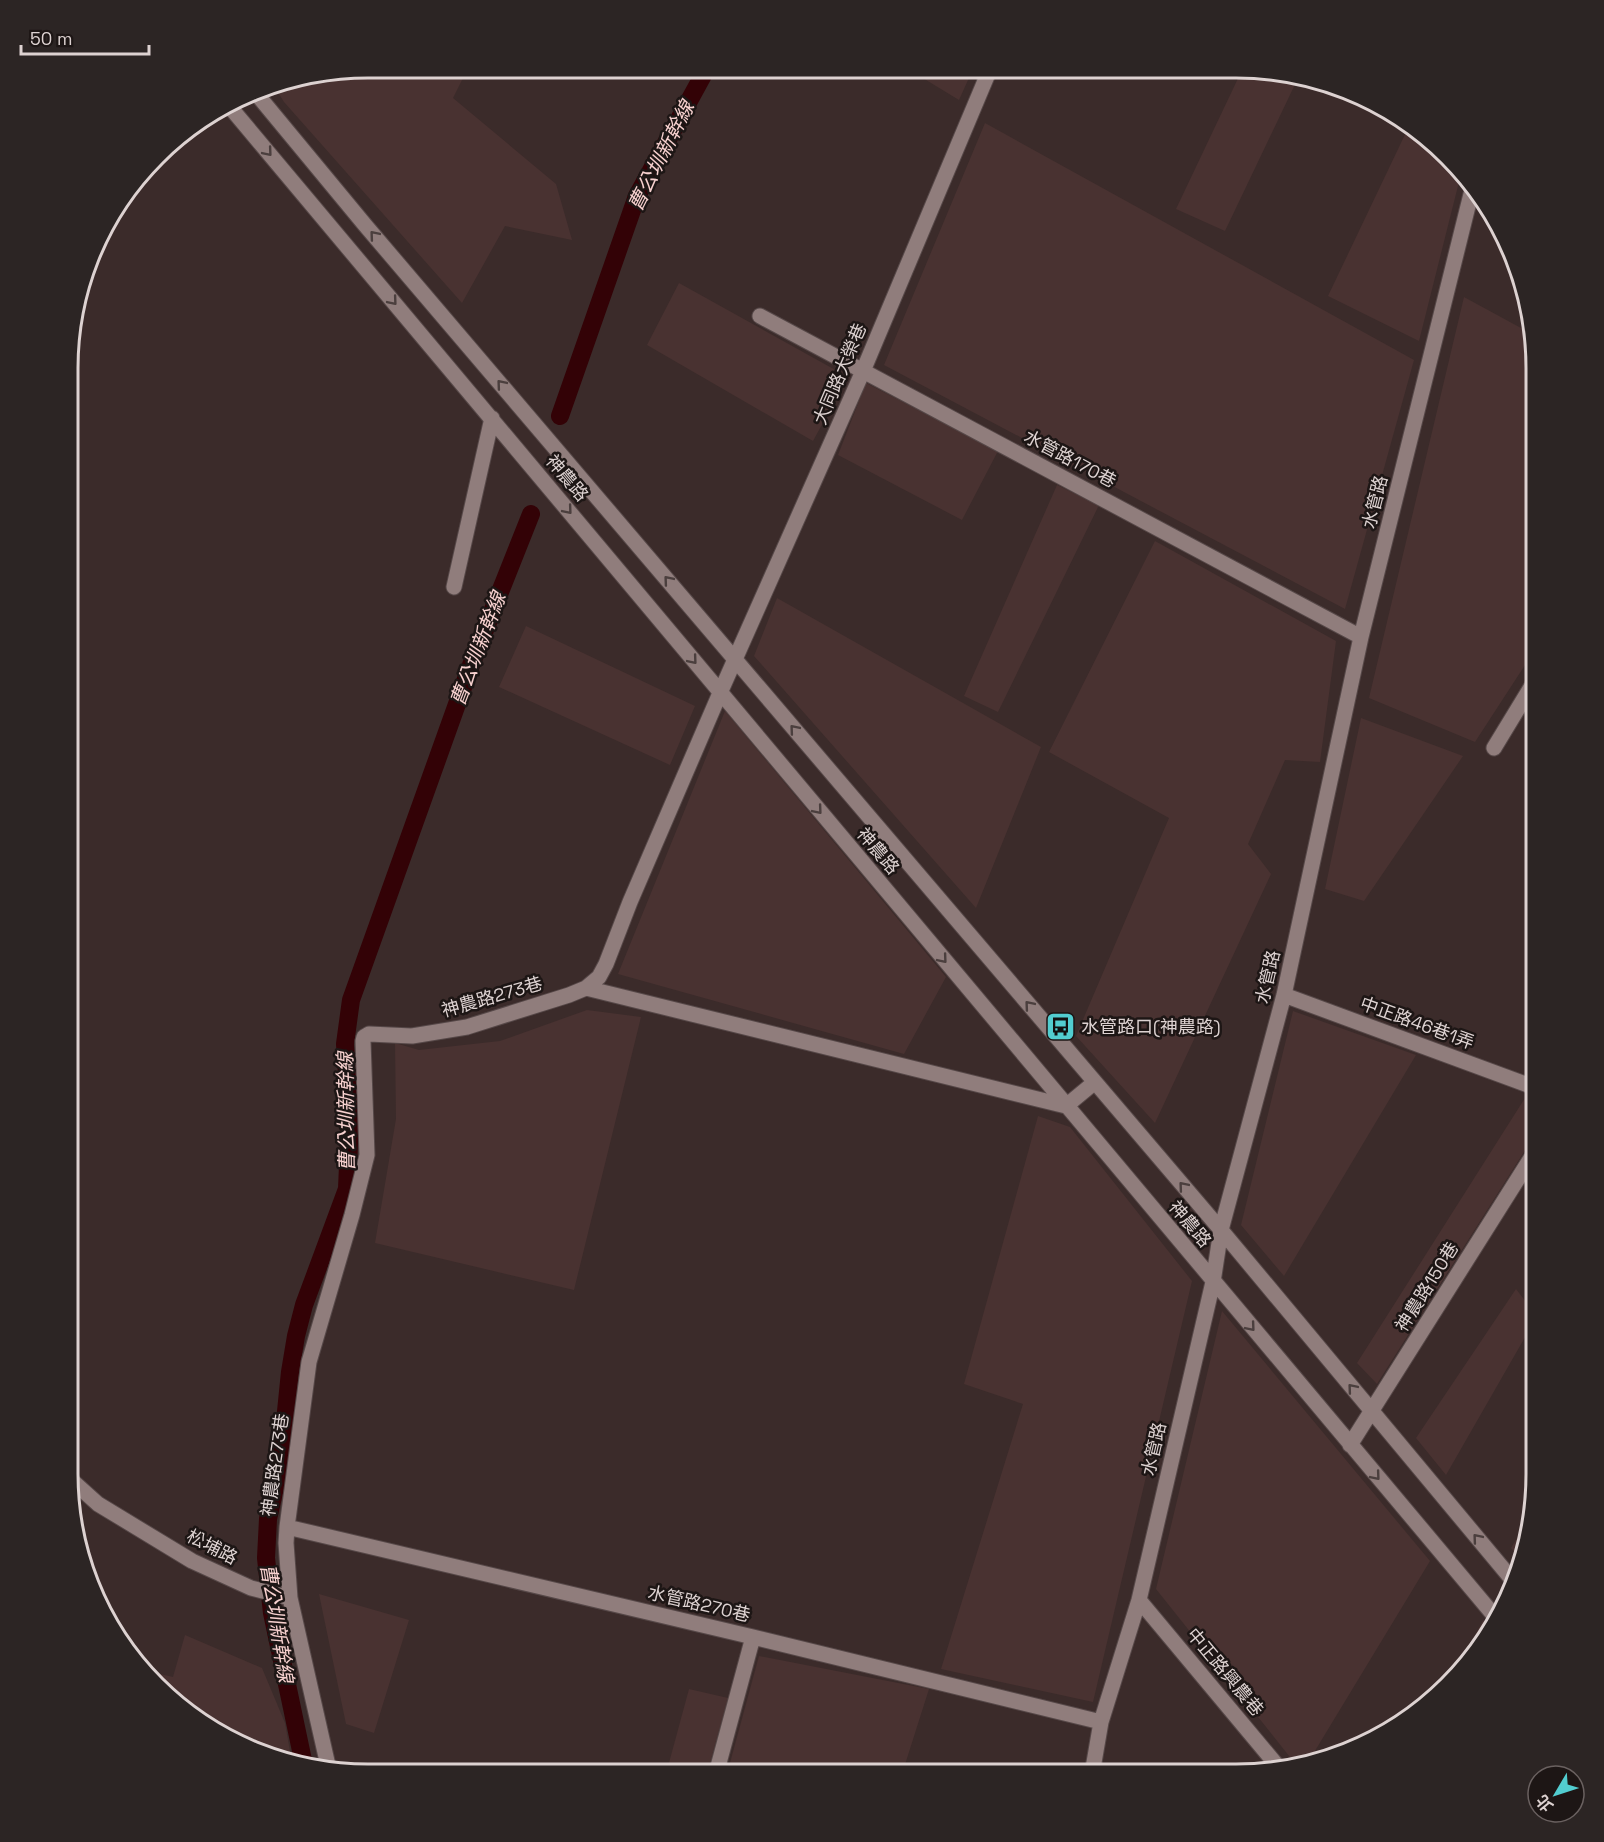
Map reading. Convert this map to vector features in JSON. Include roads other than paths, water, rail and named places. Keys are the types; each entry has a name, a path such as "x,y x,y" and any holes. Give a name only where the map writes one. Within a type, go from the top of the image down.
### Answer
{"street":[{"name":"大同路大榮巷","path":"720,693 863,371 986,78"},
{"name":"神農路","path":"260,99 1221,1230 1508,1575"},
{"name":"神農路","path":"234,111 1491,1612"},
{"name":"水管路","path":"1094,1764 1101,1722 1139,1600 1213,1282 1221,1230 1284,995 1361,637 1470,197"},
{"name":"水管路170巷","path":"760,316 1361,637"},
{"path":"454,587 492,418"},
{"path":"586,988 599,977 606,964 630,902 720,693"},
{"path":"1494,748 1526,695"},
{"path":"586,988 1066,1106 1095,1082"},
{"name":"神農路273巷","path":"287,1598 287,1527 309,1362 367,1155 364,1037 369,1034 412,1036 467,1027 586,988"},
{"name":"中正路46巷1弄","path":"1284,995 1526,1084"},
{"name":"神農路150巷","path":"1350,1445 1526,1166"},
{"name":"松埔路","path":"79,1487 98,1504 192,1561 251,1588 287,1598"},
{"name":"水管路270巷","path":"287,1527 1101,1722"},
{"path":"287,1598 327,1761"},
{"name":"中正路興農巷","path":"1139,1600 1274,1762"},
{"path":"719,1764 753,1637"}],"waterway":[{"name":"曹公圳新幹線","path":"560,416 637,196 702,78"},
{"name":"曹公圳新幹線","path":"302,1756 272,1613 266,1558 268,1519 281,1461 296,1336 304,1305 347,1189 350,1120 345,1044 351,1000 471,665 531,514"}],"place":[{"name":"水管路口(神農路)","path":"1060,1027"}]}
